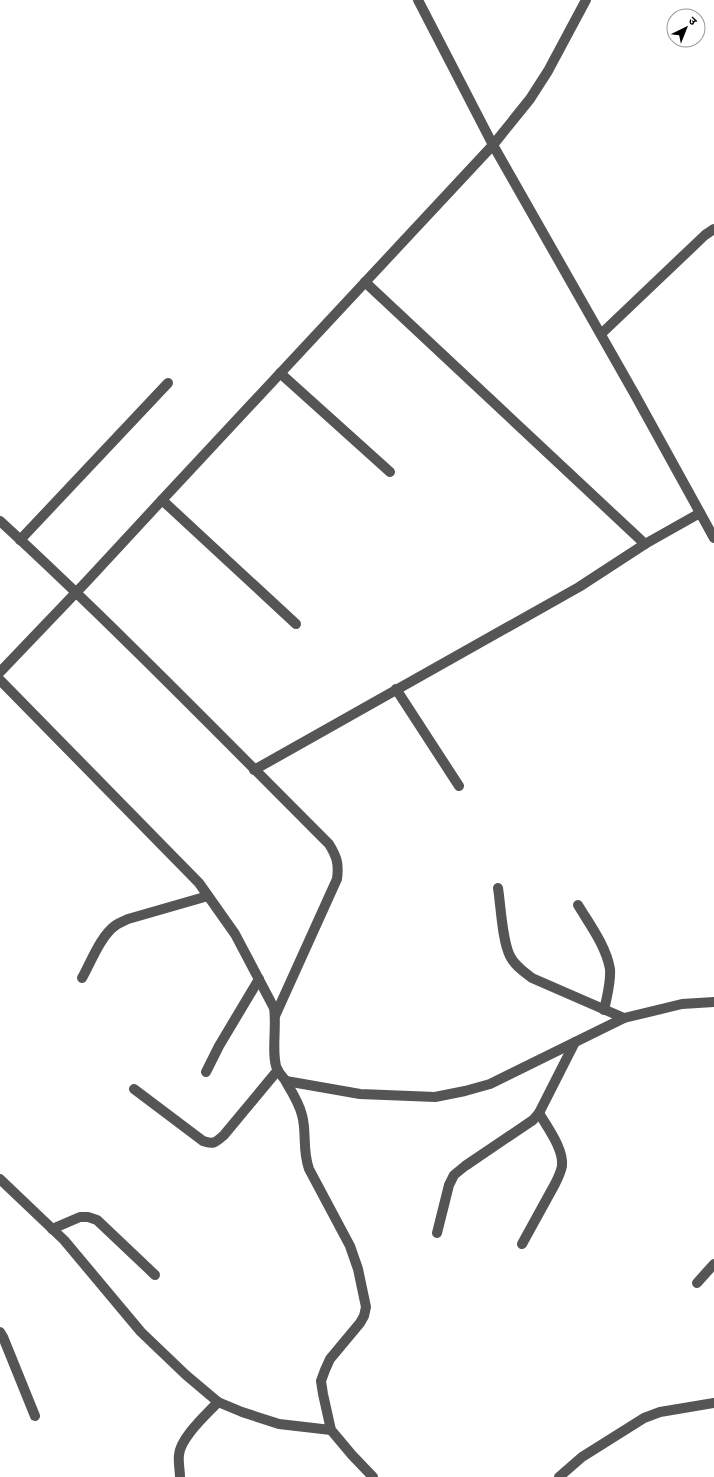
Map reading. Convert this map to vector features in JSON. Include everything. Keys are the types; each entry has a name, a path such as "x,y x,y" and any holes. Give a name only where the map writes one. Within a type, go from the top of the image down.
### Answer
{"street":[{"path":"418,0 493,145 601,334 714,538"},
{"path":"0,672 493,145 530,99 548,71 586,0"},
{"path":"601,334 705,235 714,229"},
{"path":"365,282 645,544"},
{"path":"280,373 390,472"},
{"path":"20,540 168,383"},
{"path":"162,500 296,624"},
{"path":"254,770 579,587 645,544 700,513"},
{"path":"0,521 76,592 329,844 336,856 339,868 337,879 275,1016"},
{"path":"0,680 199,883 235,934 274,1008 275,1053 278,1070 286,1080 302,1113 304,1124 304,1150 307,1164 350,1246 360,1276 366,1307 364,1316 360,1323 330,1359 321,1381 331,1430 352,1455 374,1477"},
{"path":"396,689 460,786"},
{"path":"498,888 505,938 510,956 519,968 532,978 624,1018"},
{"path":"82,978 102,941 116,924 128,919 208,896"},
{"path":"578,905 604,950 608,960 610,970 609,983 604,1010"},
{"path":"206,1072 219,1046 260,979"},
{"path":"286,1080 360,1094 435,1096 465,1091 490,1084 624,1018 682,1004 714,1002"},
{"path":"437,1233 449,1185 454,1175 533,1120 574,1042"},
{"path":"134,1089 210,1144 217,1142 224,1135 278,1070"},
{"path":"522,1244 555,1184 560,1174 562,1165 560,1153 553,1137 538,1113"},
{"path":"0,1179 64,1240 141,1332 186,1375 218,1402 272,1422 331,1430"},
{"path":"52,1229 80,1217 88,1217 97,1220 155,1275"},
{"path":"697,1283 714,1264"},
{"path":"0,1332 35,1416"},
{"path":"180,1477 179,1454 181,1446 187,1437 218,1402"},
{"path":"559,1477 582,1457 644,1418 660,1412 714,1403"}]}
